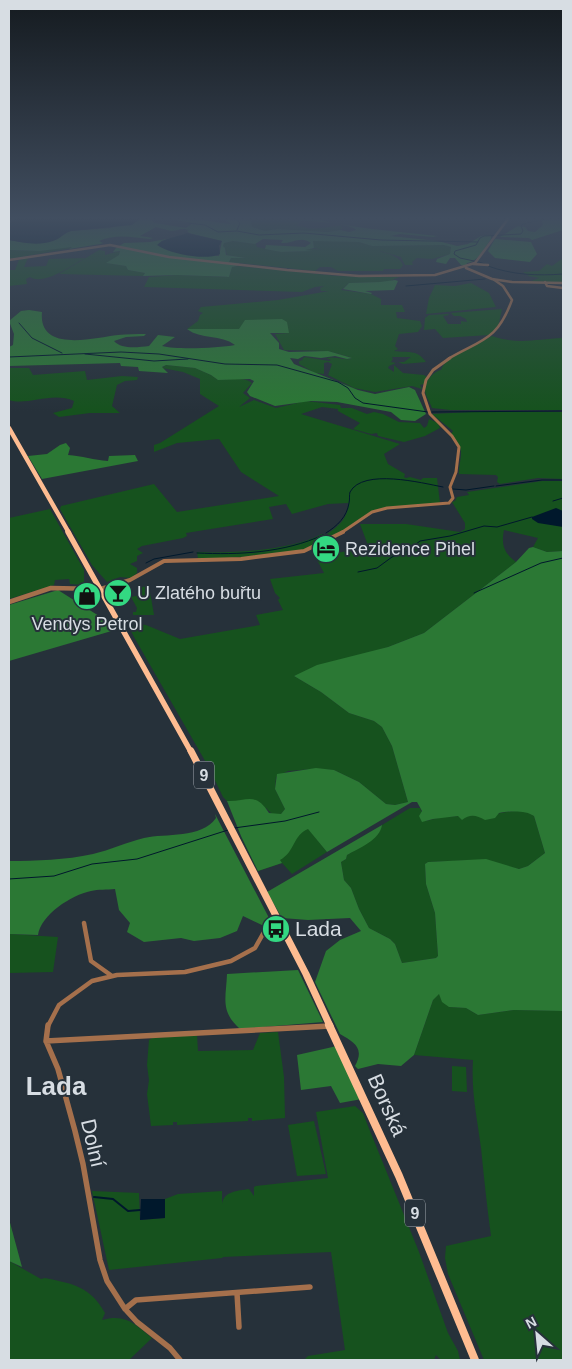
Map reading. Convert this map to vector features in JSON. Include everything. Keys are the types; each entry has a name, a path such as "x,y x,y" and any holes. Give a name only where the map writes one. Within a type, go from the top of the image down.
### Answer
{"main road":[{"name":"9","path":"9,428 100,589"},
{"name":"Borská","path":"100,589 173,717 254,871 366,1100 400,1176 475,1360"}],"street":[{"path":"9,602 51,588 100,589 130,580 164,562 241,559 304,552 339,535 372,512 387,508 449,502 453,498 450,487 456,472 459,447 450,434 428,411 423,390 436,366 454,354 489,337 500,326 512,300 500,283"},
{"path":"545,283 547,286 563,288"},
{"path":"278,920 268,926 255,948 231,961 207,968 173,973 112,976 86,984 59,1005 48,1024 46,1042 330,1026"},
{"path":"84,923 91,961 112,976"},
{"name":"Dolní","path":"46,1042 58,1068 77,1139 103,1272 111,1289 136,1322 170,1348 180,1360"},
{"path":"125,1309 136,1300 310,1287"},
{"path":"237,1293 239,1327"}],"green space":[{"path":"9,283 27,284 9,286"},
{"path":"146,283 353,283 349,283 341,290 371,294 381,299 381,305 402,305 405,312 396,312 397,318 420,321 422,326 418,332 399,334 395,346 398,349 394,351 416,353 426,362 403,364 398,362 404,362 411,357 392,357 391,362 396,363 388,368 394,372 394,365 403,373 427,377 424,384 420,385 422,389 412,386 375,392 354,388 328,375 332,364 328,362 324,363 324,374 315,373 299,364 299,361 305,357 329,361 331,360 326,358 351,359 350,357 328,351 284,350 275,334 289,333 239,329 187,329 198,321 203,313 198,311 201,307 278,300 329,291 321,291 320,288 324,286 302,292 144,287"},
{"path":"349,283 397,283 394,290 365,291 371,294 343,289"},
{"path":"471,283 489,293 496,307 426,314 429,298 435,285 455,286"},
{"path":"502,309 498,327 489,335 443,338 435,329 424,330 425,318 429,315 448,314 443,316 448,324 461,324 461,321 467,322 466,319 454,316 451,313"},
{"path":"21,311 42,312 43,325 49,333 58,338 82,340 146,334 144,336 126,337 114,341 121,346 131,347 149,346 158,335 175,337 162,346 169,347 198,348 235,345 224,339 198,335 187,329 239,329 245,320 282,319 287,322 289,333 270,333 279,343 279,349 289,352 328,351 352,358 304,356 298,359 290,358 294,364 358,390 375,394 409,387 415,390 426,414 415,421 401,420 391,412 337,402 311,401 275,406 250,396 247,392 254,381 250,379 218,380 195,368 166,365 162,367 168,373 139,371 138,367 121,366 120,363 9,366 9,347 13,345 14,334 9,321"},
{"path":"492,336 519,341 563,338 563,410 450,410 432,408 425,390 430,377 435,372 441,370 455,355"},
{"path":"166,365 195,368 218,380 240,379 252,383 243,393 250,398 239,407 254,400 276,408 306,401 340,405 341,408 352,408 367,414 374,412 383,414 399,422 420,423 424,428 427,426 429,419 438,423 440,428 425,436 404,442 378,436 377,433 371,434 353,429 360,423 338,411 338,409 322,407 301,414 400,444 384,454 388,464 405,474 404,477 406,478 410,477 421,480 423,478 437,478 440,503 373,511 346,530 331,536 327,534 345,517 348,503 328,504 292,514 286,504 269,507 273,519 186,533 187,536 183,538 142,546 137,549 143,553 137,556 137,561 130,564 137,568 137,573 131,578 120,577 107,582 92,565 60,509 61,506 154,484 177,512 279,496 241,472 219,439 177,443 154,452 154,445 219,406 200,394 200,379 183,372 162,368"},
{"path":"9,368 29,368 33,375 85,371 87,380 122,376 138,377 137,380 125,381 117,385 112,406 120,413 90,413 59,417 53,413 72,408 74,401 57,397 24,401 9,400"},
{"path":"563,412 563,479 538,478 500,484 497,482 498,477 496,475 459,474 461,450 451,434 453,431 432,414"},
{"path":"66,443 70,448 68,455 108,461 109,456 135,455 138,461 42,479 28,456 47,454"},
{"path":"542,481 563,481 563,551 547,552 533,547 538,538 504,530 504,548 516,562 424,633 388,647 294,676 321,692 349,713 374,721 382,727 392,746 408,802 395,805 386,804 359,782 334,770 312,769 288,771 276,777 275,789 285,809 281,814 272,814 266,808 227,801 223,797 208,766 134,637 131,631 132,627 139,624 146,625 180,639 260,625 256,615 283,610 278,600 280,598 275,593 270,579 324,573 315,556 369,548 360,524 406,524 460,532 465,529 465,523 452,502 457,497 469,495 467,492"},
{"path":"50,509 84,570 84,585 70,584 69,579 55,580 54,585 9,599 9,518"},
{"path":"322,534 328,538 305,550 243,557 198,559 197,552 261,550 295,544"},
{"path":"533,547 547,552 563,551 563,1011 514,1010 478,1015 466,1008 449,1007 442,1002 439,994 433,1000 414,1055 401,1066 378,1064 358,1069 355,1066 359,1055 358,1050 354,1043 340,1034 315,982 326,951 340,940 361,931 350,918 308,920 282,918 267,892 382,825 373,839 347,855 346,859 341,862 344,880 351,888 369,928 390,939 395,944 402,963 436,958 438,956 435,913 426,884 425,864 428,862 486,859 519,869 528,866 545,853 534,816 512,811 499,813 495,818 485,820 477,816 471,816 462,820 458,816 422,822 419,816 422,811 417,802 412,802 327,852 308,829 299,835 289,853 280,860 282,863 258,871 227,801 255,800 264,806 269,813 281,814 285,809 275,789 277,774 316,768 334,770 359,782 386,804 395,805 408,802 392,746 382,727 374,721 349,713 321,692 294,676 317,665 388,647 424,633 516,562 529,548"},
{"path":"149,586 154,615 133,615 137,608 131,597 140,595 142,587"},
{"path":"58,590 99,616 115,630 9,661 9,605"},
{"path":"410,808 420,808 426,821 442,817 478,815 481,817 515,811 529,813 534,816 545,853 528,866 519,869 480,860 428,862 425,864 426,884 435,913 438,956 436,958 402,963 395,944 390,939 369,928 351,888 344,880 341,862 346,859 347,855 378,834 382,825"},
{"path":"215,814 268,916 269,919 264,926 243,916 237,931 220,938 194,941 181,938 144,942 127,932 130,923 119,910 115,889 91,891 66,901 45,920 38,935 9,934 9,861 51,860 82,856 144,838 192,832 210,825 216,818"},
{"path":"308,828 327,852 292,874 282,863 258,871 241,836"},
{"path":"9,934 58,937 53,972 9,973"},
{"path":"298,970 323,1022 240,1029 229,1016 225,998 227,974"},
{"path":"439,993 449,1007 466,1008 478,1015 514,1010 563,1011 563,1360 484,1360 448,1274 445,1258 446,1246 491,1236 474,1094 473,1060 414,1055 433,1000"},
{"path":"278,1032 284,1077 285,1118 252,1121 252,1118 248,1118 248,1121 177,1125 177,1122 173,1122 173,1125 151,1126 147,1094 149,1040 152,1038 197,1035 198,1051 253,1050 260,1033"},
{"path":"337,1046 362,1099 340,1103 331,1086 301,1090 297,1055"},
{"path":"452,1066 466,1067 467,1092 452,1091"},
{"path":"355,1106 363,1113 460,1360 441,1360 436,1355 434,1360 304,1360 308,1356 345,1350 331,1252 223,1257 109,1270 92,1191 139,1193 140,1220 165,1218 165,1199 178,1194 222,1191 222,1204 225,1196 236,1191 249,1189 254,1196 254,1187 256,1186 328,1178 316,1112"},
{"path":"314,1121 326,1174 297,1176 288,1125"},
{"path":"9,1219 22,1267 9,1261"},
{"path":"9,1261 41,1279 55,1280 80,1288 99,1304 105,1313 102,1320 110,1318 124,1319 152,1338 129,1360 9,1360"}],"water":[{"path":"556,508 563,511 563,527 538,523 532,519 532,517"},
{"path":"141,1199 165,1199 165,1218 140,1220"}],"waterway":[{"path":"406,286 441,283"},
{"path":"19,323 32,338 62,353"},
{"path":"9,357 121,352 159,354 225,364 277,365 338,382 348,388 355,398 363,403 428,412"},
{"path":"85,354 154,361 188,359"},
{"path":"432,412 563,411"},
{"path":"326,533 344,517 348,508 350,492 357,485 367,481 380,479 408,480 443,487"},
{"path":"496,486 542,480 563,480"},
{"path":"453,489 466,490 494,486"},
{"path":"553,501 563,498"},
{"path":"358,572 377,568 392,557 406,552 420,541 450,536 484,526 497,527 532,517"},
{"path":"197,553 261,552 293,546 323,535"},
{"path":"146,563 154,559 193,552"},
{"path":"474,593 541,563 563,558"},
{"path":"234,828 285,821 319,812"},
{"path":"9,879 54,876 92,864 137,859 228,830"},
{"path":"94,1197 113,1199 128,1211 140,1210"}],"place":[{"name":"Rezidence Pihel","path":"326,549"},
{"name":"U Zlatého buřtu","path":"118,593"},
{"name":"Vendys Petrol","path":"87,596"},
{"name":"Lada","path":"276,929"}],"district":[{"name":"Lada","path":"56,1086"}]}
